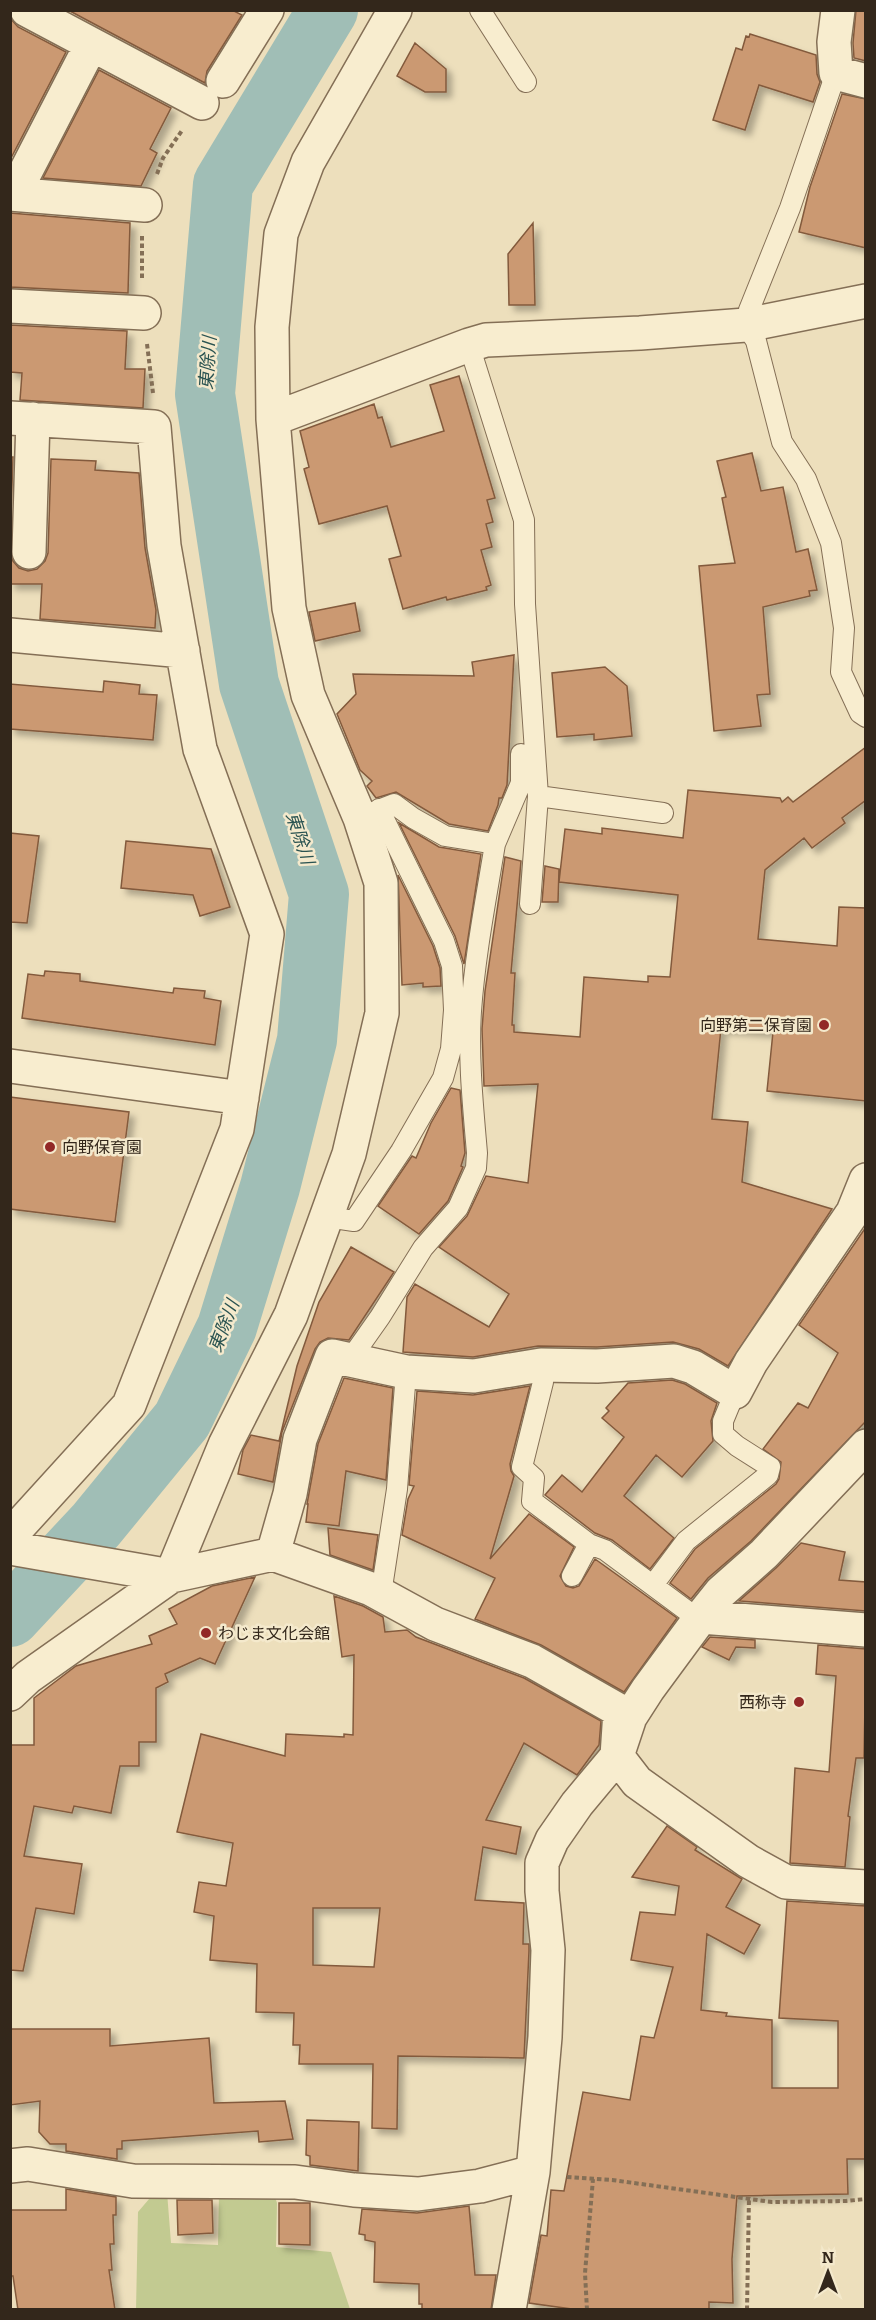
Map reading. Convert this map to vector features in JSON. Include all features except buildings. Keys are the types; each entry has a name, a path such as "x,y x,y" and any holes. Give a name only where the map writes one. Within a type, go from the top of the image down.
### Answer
{"street":[{"path":"27,10 91,45 212,92 267,10"},
{"path":"10,1694 28,1677 171,1576 225,1445 291,1316 350,1154 382,1013 381,883 370,813 308,695 289,608 273,419 272,327 281,234 308,162 395,10"},
{"path":"838,10 834,42 851,77"},
{"path":"91,45 12,194 145,205"},
{"path":"273,419 486,340 640,333 746,325 866,301"},
{"path":"10,306 144,313"},
{"path":"10,1536 129,1405 237,1129 267,934 200,749 164,546 154,427 22,419 28,552"},
{"path":"10,635 183,651"},
{"path":"10,1066 242,1098"},
{"path":"273,1554 290,1494 300,1439 332,1356 406,1372 474,1376 541,1365 597,1366 674,1361 693,1367 735,1392 751,1362 853,1212 866,1180"},
{"path":"510,2310 533,2172 545,2037 548,1950 542,1891 542,1863 552,1840 577,1804 617,1756 630,1717 701,1617 721,1592 764,1554 866,1446"},
{"path":"10,1548 171,1576 273,1554 381,1594 435,1624 532,1661 620,1711 617,1756 638,1782 748,1861 786,1882 866,1887"},
{"path":"701,1617 866,1630"},
{"path":"10,2166 28,2164 133,2181 295,2182 354,2190 418,2193 480,2186 533,2172"}],"lane":[{"path":"480,10 526,82"},
{"path":"851,77 790,208 748,310 746,325 756,341 782,442 806,479 831,543 844,628 841,672 860,713 866,717"},
{"path":"469,345 524,520 525,604 538,796 530,904"},
{"path":"349,1361 380,1317 423,1248 458,1208 476,1168 471,1013 477,953 495,844 521,783 521,754"},
{"path":"538,796 663,813"},
{"path":"327,1216 354,1221 423,1115 443,1078 451,1049 454,1010 452,966 444,941 370,813 394,804 445,836 495,844"},
{"path":"541,1365 543,1382 522,1467 534,1478 532,1501 690,1613 701,1617"},
{"path":"381,1594 397,1489 406,1372"},
{"path":"652,1585 686,1541 768,1475 770,1467 723,1434 723,1421 735,1392"},
{"path":"572,1576 590,1544"}],"path":[{"path":"154,427 140,251 145,205 163,158 212,92"},
{"path":"533,2172 749,2197 772,2202 866,2199"},
{"path":"587,2310 585,2272 593,2179"},
{"path":"747,2310 749,2197"}],"green space":[{"path":"155,2192 167,2192 171,2243 218,2245 219,2192 275,2197 277,2203 276,2247 331,2252 350,2309 136,2310 138,2212"}],"waterway":[{"name":"東除川","path":"10,1617 96,1525 182,1420 227,1327 270,1187 307,1040 319,894 249,684 205,394 223,184 328,10"}],"place":[{"name":"向野第二保育園","path":"824,1025"},
{"name":"向野保育園","path":"50,1147"},
{"name":"わじま文化会館","path":"206,1633"},
{"name":"西称寺","path":"799,1702"}]}
